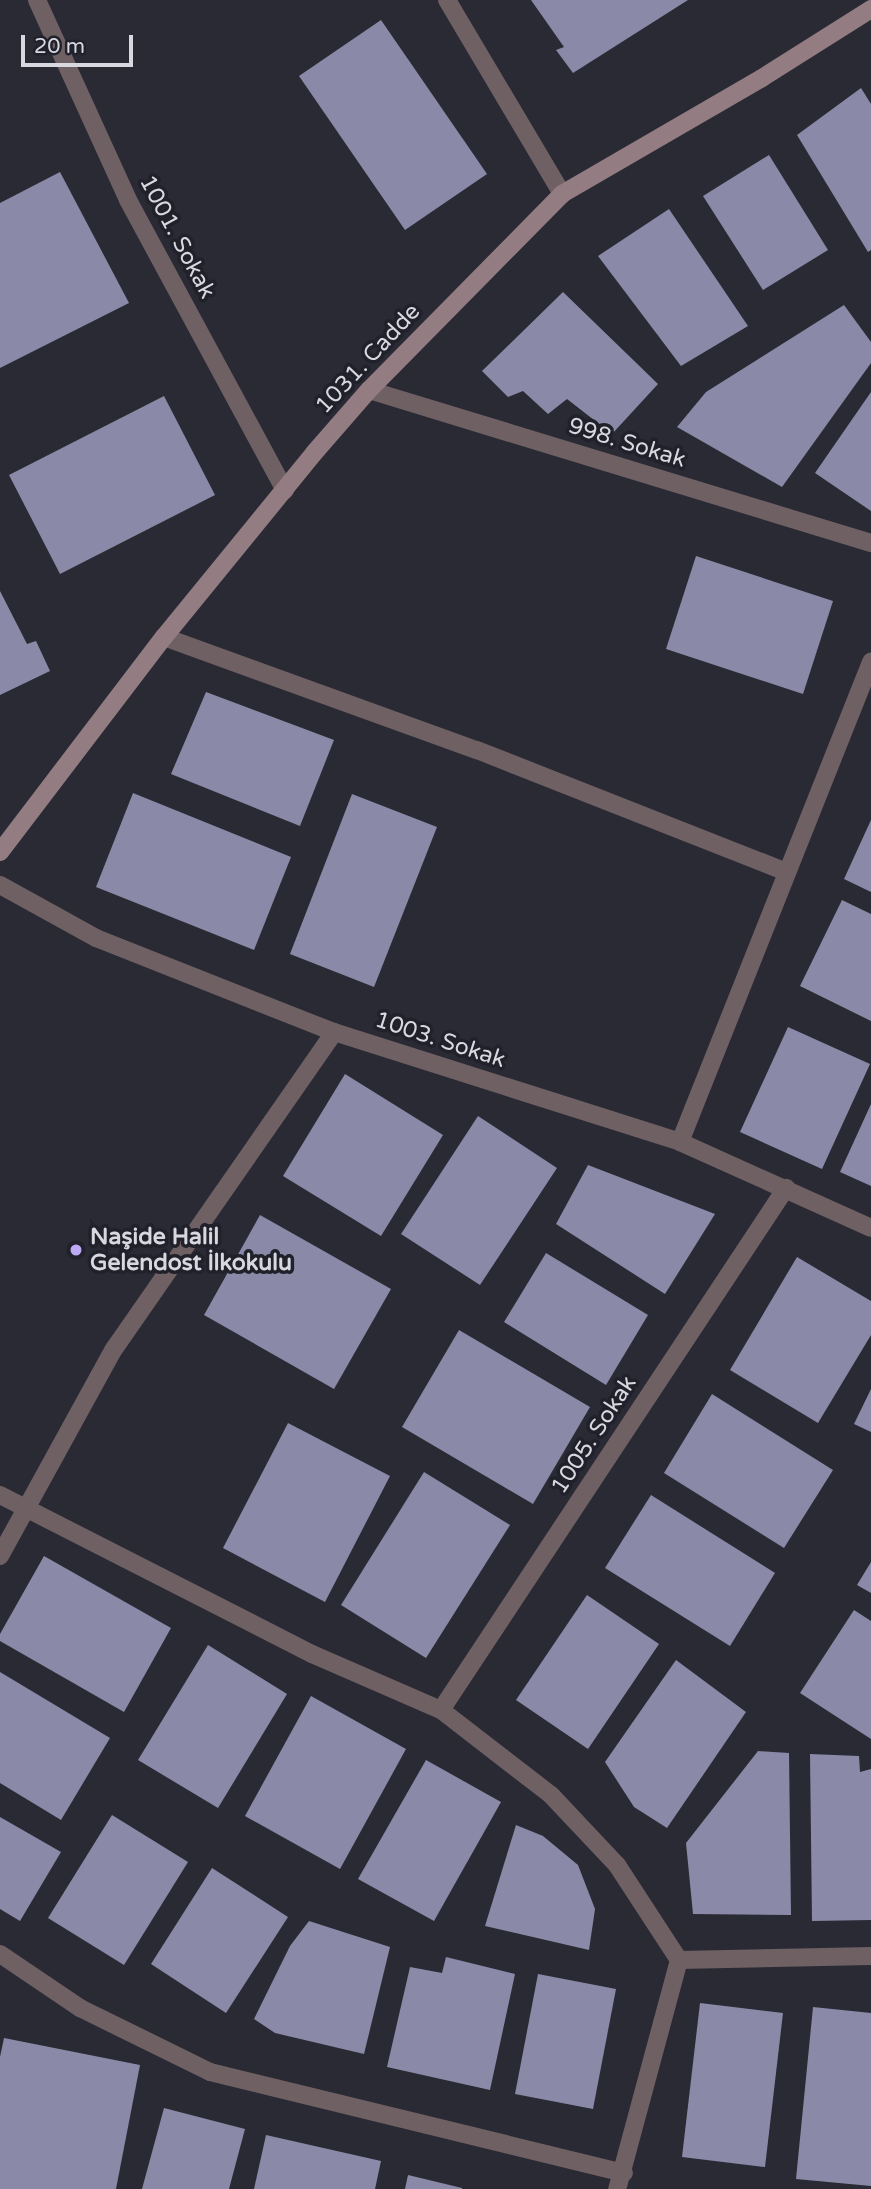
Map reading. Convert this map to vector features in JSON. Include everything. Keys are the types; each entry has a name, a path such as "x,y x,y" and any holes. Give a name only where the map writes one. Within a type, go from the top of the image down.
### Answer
{"street":[{"name":"1001. Sokak","path":"37,0 128,200 285,490"},
{"path":"447,0 562,194"},
{"name":"1031. Cadde","path":"0,852 164,637 369,390 562,194 762,78 871,9"},
{"name":"998. Sokak","path":"369,390 871,544"},
{"path":"164,637 477,750 788,872"},
{"path":"680,1142 871,662"},
{"name":"1003. Sokak","path":"0,885 96,938 334,1032 680,1142 871,1227"},
{"path":"0,1556 114,1349 334,1032"},
{"name":"1005. Sokak","path":"442,1710 786,1188"},
{"path":"0,1495 312,1654 442,1710 551,1796 617,1865 679,1960 620,2181 210,2072 80,2008 0,1954"},
{"path":"679,1960 871,1956"}],"building":[{"path":"531,0 688,0 573,73 556,50 564,47"},
{"path":"381,20 487,174 405,230 299,76"},
{"path":"861,88 871,104 871,250 868,252 797,135"},
{"path":"769,155 828,250 763,290 703,196"},
{"path":"60,172 129,303 0,368 0,203"},
{"path":"669,209 748,326 681,366 598,256"},
{"path":"563,292 658,384 612,434 567,399 548,414 523,391 508,397 482,371"},
{"path":"844,305 871,342 871,363 782,487 677,427 706,392"},
{"path":"871,392 871,511 815,473"},
{"path":"164,396 215,495 60,574 9,475"},
{"path":"696,556 833,601 803,694 666,649"},
{"path":"0,591 27,644 36,641 50,671 0,695"},
{"path":"206,692 334,740 300,826 171,774"},
{"path":"133,793 291,857 254,950 96,887"},
{"path":"352,794 437,827 374,987 290,954"},
{"path":"871,820 871,892 844,879"},
{"path":"842,900 871,914 871,1021 800,986"},
{"path":"788,1027 870,1064 822,1169 740,1132"},
{"path":"345,1074 443,1135 381,1236 283,1176"},
{"path":"871,1104 871,1186 840,1172"},
{"path":"478,1116 557,1168 480,1285 401,1234"},
{"path":"588,1165 715,1214 665,1294 556,1224"},
{"path":"260,1215 391,1289 334,1389 204,1315"},
{"path":"546,1253 648,1315 606,1385 504,1322"},
{"path":"797,1257 871,1301 871,1335 818,1423 730,1370"},
{"path":"459,1330 590,1407 533,1504 402,1427"},
{"path":"871,1389 871,1432 854,1424"},
{"path":"712,1394 833,1470 784,1548 664,1473"},
{"path":"288,1423 390,1476 325,1602 223,1548"},
{"path":"424,1472 510,1525 426,1658 341,1605"},
{"path":"651,1495 775,1573 730,1646 605,1568"},
{"path":"44,1556 171,1628 124,1712 0,1641 0,1634"},
{"path":"871,1562 871,1593 857,1585"},
{"path":"587,1595 659,1644 588,1749 516,1700"},
{"path":"854,1610 871,1621 871,1739 800,1693"},
{"path":"208,1645 287,1694 218,1808 138,1760"},
{"path":"676,1660 746,1712 667,1828 634,1807 605,1762"},
{"path":"0,1672 110,1738 61,1820 0,1783"},
{"path":"311,1696 406,1749 340,1869 245,1816"},
{"path":"758,1751 789,1753 791,1915 693,1914 686,1843"},
{"path":"810,1754 859,1756 860,1772 871,1769 871,1920 812,1921"},
{"path":"426,1760 501,1802 434,1921 358,1879"},
{"path":"112,1815 188,1862 124,1965 48,1918"},
{"path":"0,1817 61,1852 20,1921 0,1909"},
{"path":"516,1825 543,1836 578,1865 595,1909 589,1950 485,1926"},
{"path":"212,1868 288,1917 226,2013 151,1964"},
{"path":"309,1921 390,1947 364,2054 275,2033 254,2019 290,1946"},
{"path":"446,1957 515,1974 490,2090 387,2067 410,1967 442,1973"},
{"path":"538,1974 616,1989 593,2109 515,2094"},
{"path":"700,2003 783,2013 765,2167 682,2157"},
{"path":"813,2007 871,2013 871,2186 796,2179"},
{"path":"4,2038 140,2065 116,2189 0,2189 0,2057"},
{"path":"164,2108 245,2129 229,2189 142,2189"},
{"path":"266,2135 381,2161 375,2189 254,2189"},
{"path":"408,2175 462,2188 462,2189 405,2189"}],"place":[{"name":"Naşide Halil Gelendost İlkokulu","path":"76,1250"}]}
